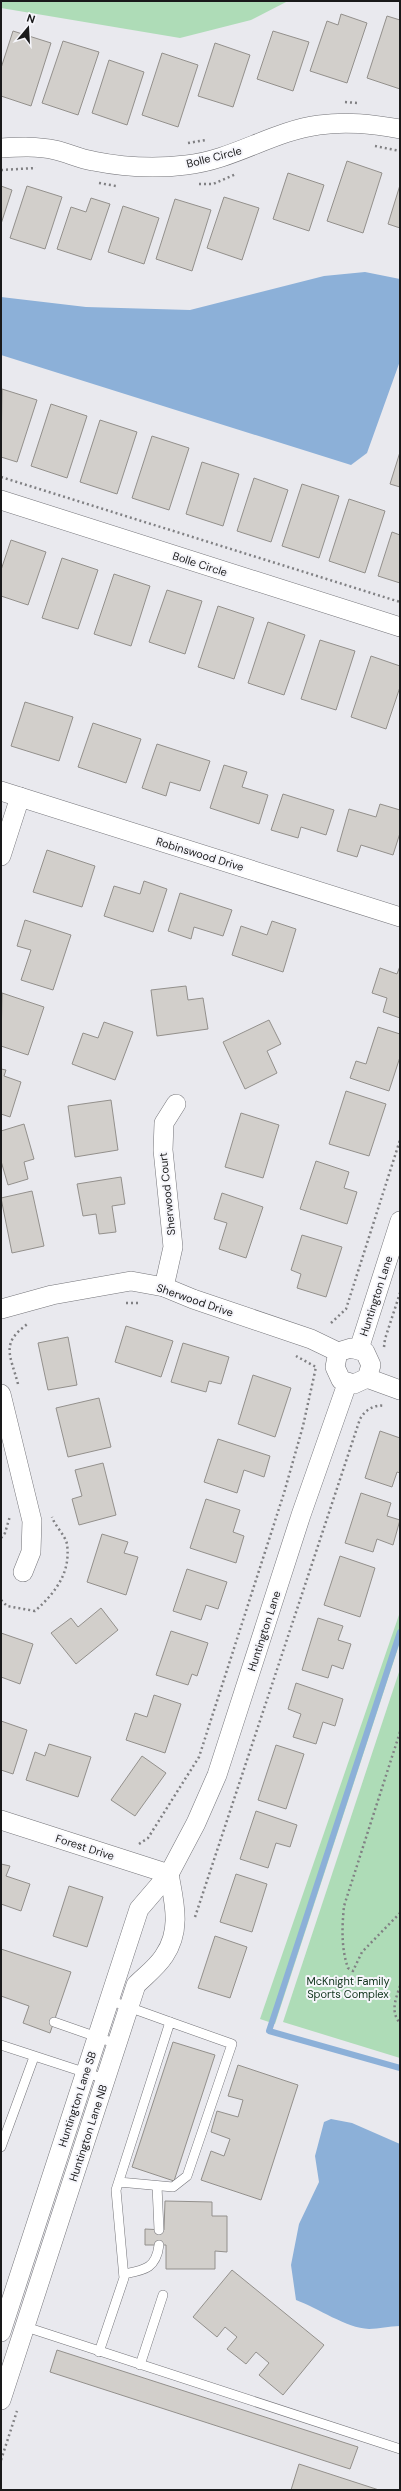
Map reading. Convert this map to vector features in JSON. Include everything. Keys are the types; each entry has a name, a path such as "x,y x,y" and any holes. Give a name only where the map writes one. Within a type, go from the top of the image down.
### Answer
{"street":[{"name":"Bolle Circle","path":"1,148 33,146 55,150 91,161 129,167 187,165 235,154 280,136 318,125 358,122 400,129"},
{"name":"Bolle Circle","path":"1,500 400,627"},
{"name":"Robinswood Drive","path":"1,791 400,917"},
{"path":"1,856 20,797"},
{"name":"Sherwood Court","path":"164,1287 173,1246 163,1150 164,1123 176,1104"},
{"name":"Huntington Lane","path":"359,1349 400,1221"},
{"name":"Sherwood Drive","path":"1,1309 52,1295 131,1281 164,1287 193,1299 312,1339 338,1352"},
{"name":"Huntington Lane","path":"338,1352 351,1348 359,1349 370,1358 371,1365 367,1378"},
{"path":"338,1352 335,1367 336,1374 347,1384 354,1384 367,1378 400,1390"},
{"name":"Huntington Lane","path":"169,1874 196,1823 217,1775 301,1516 347,1384"},
{"path":"1,1394 32,1521 31,1552 23,1572"},
{"name":"Forest Drive","path":"1,1820 169,1874"},
{"name":"Huntington Lane SB","path":"1,2332 139,1909 169,1874"},
{"name":"Huntington Lane NB","path":"1,2400 136,1985 164,1957 169,1948 177,1918 169,1874"}],"lane":[{"path":"109,2000 232,2044 187,2176 172,2187 119,2182"},
{"path":"54,2022 117,2044"},
{"path":"99,2352 124,2278 116,2190 170,2022"},
{"path":"1,2045 105,2079"},
{"path":"1,2147 34,2057"},
{"path":"157,2186 158,2230"},
{"path":"124,2274 143,2270 151,2265 158,2257 159,2245"},
{"path":"140,2365 163,2295"},
{"path":"26,2327 400,2449"}],"path":[{"path":"337,104 351,102 365,104"},
{"path":"184,144 212,139"},
{"path":"1,477 400,602"},
{"path":"331,1322 346,1309 400,1140"},
{"path":"385,1351 385,1339 400,1293"},
{"path":"118,1303 146,1304"},
{"path":"19,1386 9,1349 14,1334 30,1322"},
{"path":"131,1842 139,1844 148,1838 199,1757 303,1426 316,1367 291,1353"},
{"path":"1,1600 7,1606 35,1611 52,1596 66,1573 66,1543 51,1512"},
{"path":"1,1538 5,1533 11,1513"},
{"path":"400,1732 344,1906 342,1929 344,1958 348,1968 353,1971 362,1952 400,1913"},
{"path":"400,1986 394,2004 396,2019 400,2023"}],"green space":[{"path":"1,1 288,1 251,20 180,38 1,8"},
{"path":"400,1612 400,1642 275,2024 260,2019"},
{"name":"McKnight Family Sports Complex","path":"400,1669 400,2058 283,2022"}],"water":[{"path":"365,272 400,279 400,361 367,453 351,465 1,355 1,297 86,307 190,310 324,276"},
{"path":"331,2119 352,2123 400,2144 400,2326 373,2329 360,2328 296,2300 291,2265 299,2224 319,2182 315,2156 324,2122"}],"building":[{"path":"341,14 367,23 347,83 310,71 327,21 338,25"},
{"path":"387,16 400,20 400,89 367,78"},
{"path":"13,31 51,43 31,106 1,96 1,68"},
{"path":"273,31 309,42 293,91 257,79"},
{"path":"63,41 99,52 78,115 42,103"},
{"path":"215,43 250,55 233,107 198,96"},
{"path":"162,53 198,65 178,127 142,115"},
{"path":"109,60 144,72 127,125 92,113"},
{"path":"347,161 382,173 363,233 327,221"},
{"path":"288,173 324,185 309,231 273,219"},
{"path":"400,185 400,228 388,224"},
{"path":"1,186 12,190 1,224"},
{"path":"27,186 62,197 45,249 10,238"},
{"path":"224,197 259,208 242,260 207,248"},
{"path":"91,198 110,204 91,260 57,249 71,207 86,212"},
{"path":"175,199 211,210 192,271 156,259"},
{"path":"123,206 159,218 144,264 108,252"},
{"path":"2,389 37,400 17,462 1,457"},
{"path":"51,404 87,416 67,478 31,466"},
{"path":"100,420 137,432 117,494 80,482"},
{"path":"152,436 189,448 169,510 132,498"},
{"path":"400,452 400,487 390,484"},
{"path":"202,462 239,474 223,526 186,514"},
{"path":"254,478 288,490 271,542 237,531"},
{"path":"302,484 339,496 319,558 282,546"},
{"path":"349,499 385,511 365,573 329,561"},
{"path":"392,532 400,535 400,583 378,576"},
{"path":"11,540 46,552 28,605 1,596 1,570"},
{"path":"62,558 98,570 78,629 42,618"},
{"path":"114,574 150,586 131,646 94,634"},
{"path":"167,590 202,601 185,654 149,642"},
{"path":"218,606 254,618 234,679 198,667"},
{"path":"268,622 305,635 284,695 248,683"},
{"path":"320,640 355,651 336,710 301,699"},
{"path":"371,656 400,666 400,687 386,729 351,717"},
{"path":"25,702 73,717 59,761 11,746"},
{"path":"93,723 141,739 126,783 78,767"},
{"path":"157,744 210,761 200,791 170,782 166,796 142,788"},
{"path":"224,765 247,772 242,787 268,795 259,824 210,808"},
{"path":"283,794 334,810 326,835 301,827 298,838 271,830"},
{"path":"380,804 400,810 400,833 393,855 361,845 357,857 337,851 349,809 376,817"},
{"path":"47,850 95,866 82,907 33,892"},
{"path":"144,881 167,889 153,932 104,916 114,886 140,894"},
{"path":"180,893 232,910 223,936 194,927 191,939 168,931"},
{"path":"25,920 71,935 53,990 21,980 31,950 17,946"},
{"path":"272,921 296,929 283,972 232,955 241,926 267,935"},
{"path":"400,966 400,1018 383,1012 387,998 372,993 380,968 397,974"},
{"path":"186,986 188,1000 203,998 208,1029 157,1036 151,990"},
{"path":"2,993 44,1007 28,1055 1,1046"},
{"path":"269,1020 281,1044 267,1051 277,1073 245,1089 223,1042"},
{"path":"104,1022 133,1032 115,1080 72,1064 83,1033 98,1038"},
{"path":"378,1027 400,1034 400,1057 389,1091 350,1078 356,1061 366,1064"},
{"path":"1,1069 6,1070 4,1076 21,1082 10,1117 1,1114"},
{"path":"346,1091 386,1104 369,1156 329,1144"},
{"path":"111,1100 118,1150 75,1157 68,1106"},
{"path":"241,1113 279,1125 263,1178 225,1167"},
{"path":"24,1124 34,1159 24,1162 28,1179 8,1185 1,1161 1,1131"},
{"path":"316,1161 349,1172 344,1188 357,1192 347,1224 300,1209"},
{"path":"121,1177 125,1204 112,1206 116,1232 99,1234 96,1214 83,1216 77,1184"},
{"path":"32,1191 44,1246 12,1253 1,1198"},
{"path":"222,1193 263,1207 246,1258 219,1249 227,1223 214,1219"},
{"path":"302,1235 342,1247 326,1297 297,1288 301,1274 291,1270"},
{"path":"126,1326 173,1341 161,1377 115,1362"},
{"path":"68,1337 77,1385 48,1390 38,1343"},
{"path":"183,1343 229,1357 221,1384 209,1381 206,1392 171,1382"},
{"path":"253,1375 291,1388 275,1437 238,1424"},
{"path":"99,1398 111,1447 68,1457 56,1408"},
{"path":"380,1431 400,1438 400,1473 397,1472 392,1487 365,1478"},
{"path":"218,1439 270,1456 264,1477 244,1470 237,1493 204,1482"},
{"path":"103,1463 116,1515 79,1525 72,1499 82,1496 75,1470"},
{"path":"361,1493 391,1503 387,1516 400,1520 393,1545 377,1539 373,1552 345,1543"},
{"path":"206,1499 240,1510 233,1532 244,1536 236,1563 190,1548"},
{"path":"102,1534 128,1542 124,1553 138,1557 126,1595 87,1582"},
{"path":"340,1556 375,1568 360,1617 324,1605"},
{"path":"187,1569 227,1582 218,1609 206,1605 201,1620 173,1611"},
{"path":"101,1608 118,1630 76,1664 51,1633 71,1618 78,1627"},
{"path":"318,1618 343,1626 338,1640 351,1644 343,1669 332,1665 328,1678 302,1670"},
{"path":"171,1631 208,1643 197,1676 192,1674 188,1685 156,1675"},
{"path":"1,1633 33,1644 20,1684 1,1677"},
{"path":"296,1683 343,1699 335,1726 323,1722 316,1744 293,1737 301,1714 288,1709"},
{"path":"154,1695 181,1704 165,1753 126,1740 135,1713 147,1717"},
{"path":"1,1721 27,1730 13,1774 1,1770"},
{"path":"49,1744 91,1757 78,1797 26,1780 35,1752 45,1756"},
{"path":"276,1745 304,1754 286,1809 258,1800"},
{"path":"142,1756 166,1773 135,1816 111,1800"},
{"path":"256,1811 297,1825 290,1847 276,1843 268,1868 240,1859"},
{"path":"1,1864 10,1866 6,1876 30,1884 21,1911 1,1904"},
{"path":"236,1874 267,1884 252,1932 220,1922"},
{"path":"69,1886 103,1897 87,1947 53,1936"},
{"path":"215,1936 247,1947 230,1998 198,1988"},
{"path":"1,1949 71,1972 50,2033 23,2023 29,2006 1,1996"},
{"path":"173,2042 215,2055 174,2181 132,2167"},
{"path":"238,2065 298,2085 261,2200 201,2180 211,2151 224,2156 230,2139 211,2132 217,2111 238,2117 243,2100 228,2096"},
{"path":"165,2201 212,2202 212,2216 227,2216 227,2252 215,2251 215,2269 166,2269 166,2245 145,2245 145,2229 164,2230"},
{"path":"232,2270 324,2345 283,2395 259,2375 269,2363 256,2352 246,2364 227,2349 237,2337 225,2327 217,2337 193,2317"},
{"path":"57,2350 358,2447 350,2469 50,2372"},
{"path":"299,2464 379,2490 291,2490"}],"waterway":[{"path":"400,1632 269,2031 400,2068"}]}
